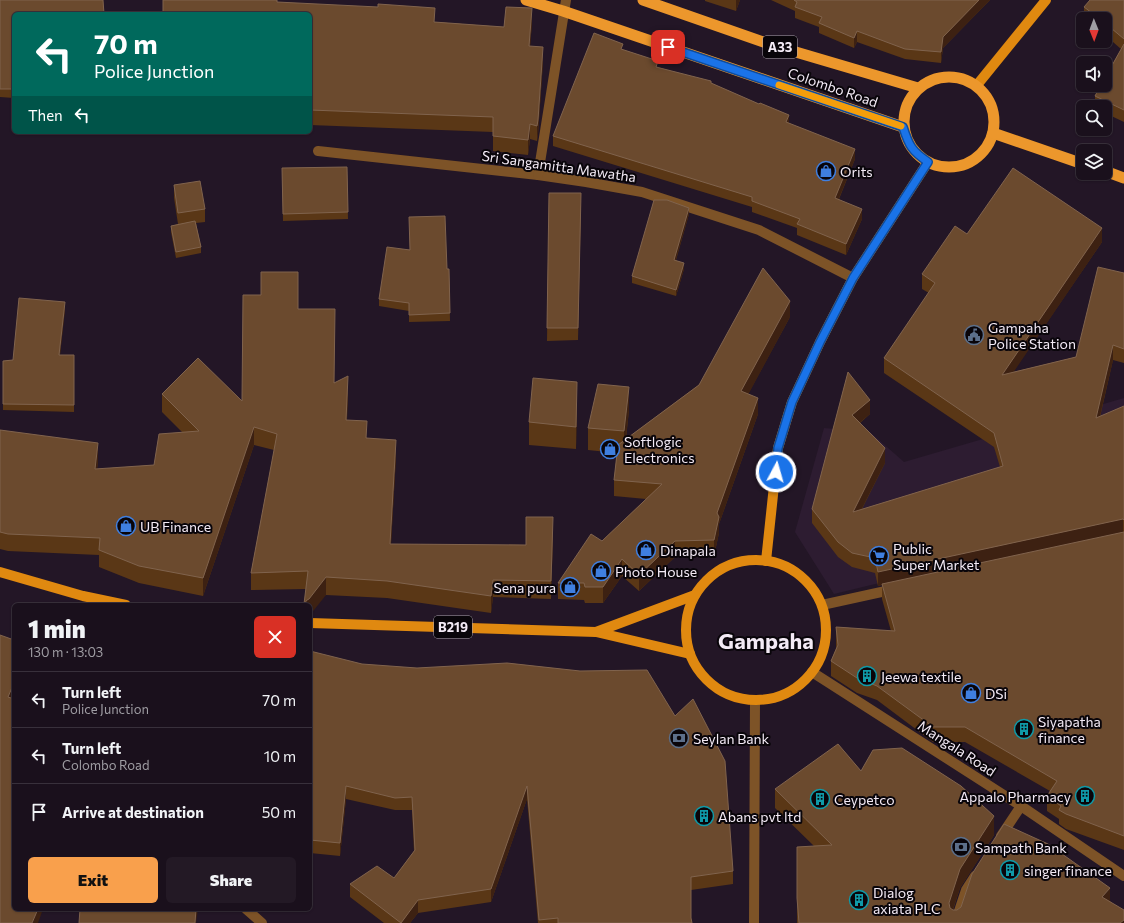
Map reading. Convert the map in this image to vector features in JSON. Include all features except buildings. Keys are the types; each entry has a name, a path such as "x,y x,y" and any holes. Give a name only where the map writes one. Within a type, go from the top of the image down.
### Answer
{"highway":[{"name":"Colombo Road","path":"526,0 563,11 903,127"},
{"name":"Colombo Road","path":"644,0 772,44 853,70 918,88"},
{"path":"943,76 977,85 988,98 994,115 993,133 986,148 975,159 960,166 944,166 928,162 916,154 907,141 903,127 904,113 909,99 918,88 930,80 943,76"},
{"path":"993,133 1076,162"},
{"path":"1112,174 1124,178"}],"main road":[{"path":"977,85 1046,0"},
{"path":"766,561 778,448 792,402 820,342 853,278 928,162"},
{"path":"747,561 766,561 784,566 800,575 809,584 822,605 826,625 825,645 818,664 802,683 790,692 765,700 743,699 730,695 719,689 704,678 693,662 690,654 686,638 687,619 695,595 707,580 722,569 734,564 747,561"},
{"path":"0,572 83,596 116,603"},
{"name":"B219","path":"596,632 695,595"},
{"name":"B219","path":"312,623 596,632 690,654"}],"street":[{"path":"538,175 563,11 566,0"},
{"name":"Sri Sangamitta Mawatha","path":"318,151 538,175 642,192 759,230 853,278"},
{"path":"822,605 907,587"},
{"name":"Mangala Road","path":"812,672 1021,806 1124,876"},
{"path":"754,923 755,700"},
{"path":"996,845 1021,806"},
{"path":"955,923 966,890 979,870"},
{"path":"248,911 262,923"}],"shaded area":[{"path":"1124,398 1124,526 1011,551 834,594 795,532 824,428 870,432 904,462"}],"slow traffic":[{"path":"779,85 901,126"}],"place":[{"name":"Orits","path":"826,171"},
{"name":"Gampaha Police Station","path":"974,335"},
{"name":"Softlogic Electronics","path":"610,449"},
{"name":"UB Finance","path":"126,526"},
{"name":"Dinapala","path":"646,550"},
{"name":"Public Super Market","path":"879,556"},
{"name":"Photo House","path":"601,571"},
{"name":"Sena pura","path":"570,587"},
{"name":"Jeewa textile","path":"867,676"},
{"name":"DSi","path":"971,693"},
{"name":"Siyapatha finance","path":"1024,729"},
{"name":"Seylan Bank","path":"679,738"},
{"name":"Appalo Pharmacy","path":"1085,796"},
{"name":"Ceypetco","path":"820,799"},
{"name":"Abans pvt ltd","path":"704,816"},
{"name":"Sampath Bank","path":"961,847"},
{"name":"singer finance","path":"1010,870"},
{"name":"Dialog axiata PLC","path":"859,900"}],"district":[{"name":"Gampaha","path":"766,640"}],"route":[{"path":"668,47 903,127 907,141 916,154 928,162 853,278 820,342 792,402 778,448 776,472"}]}
